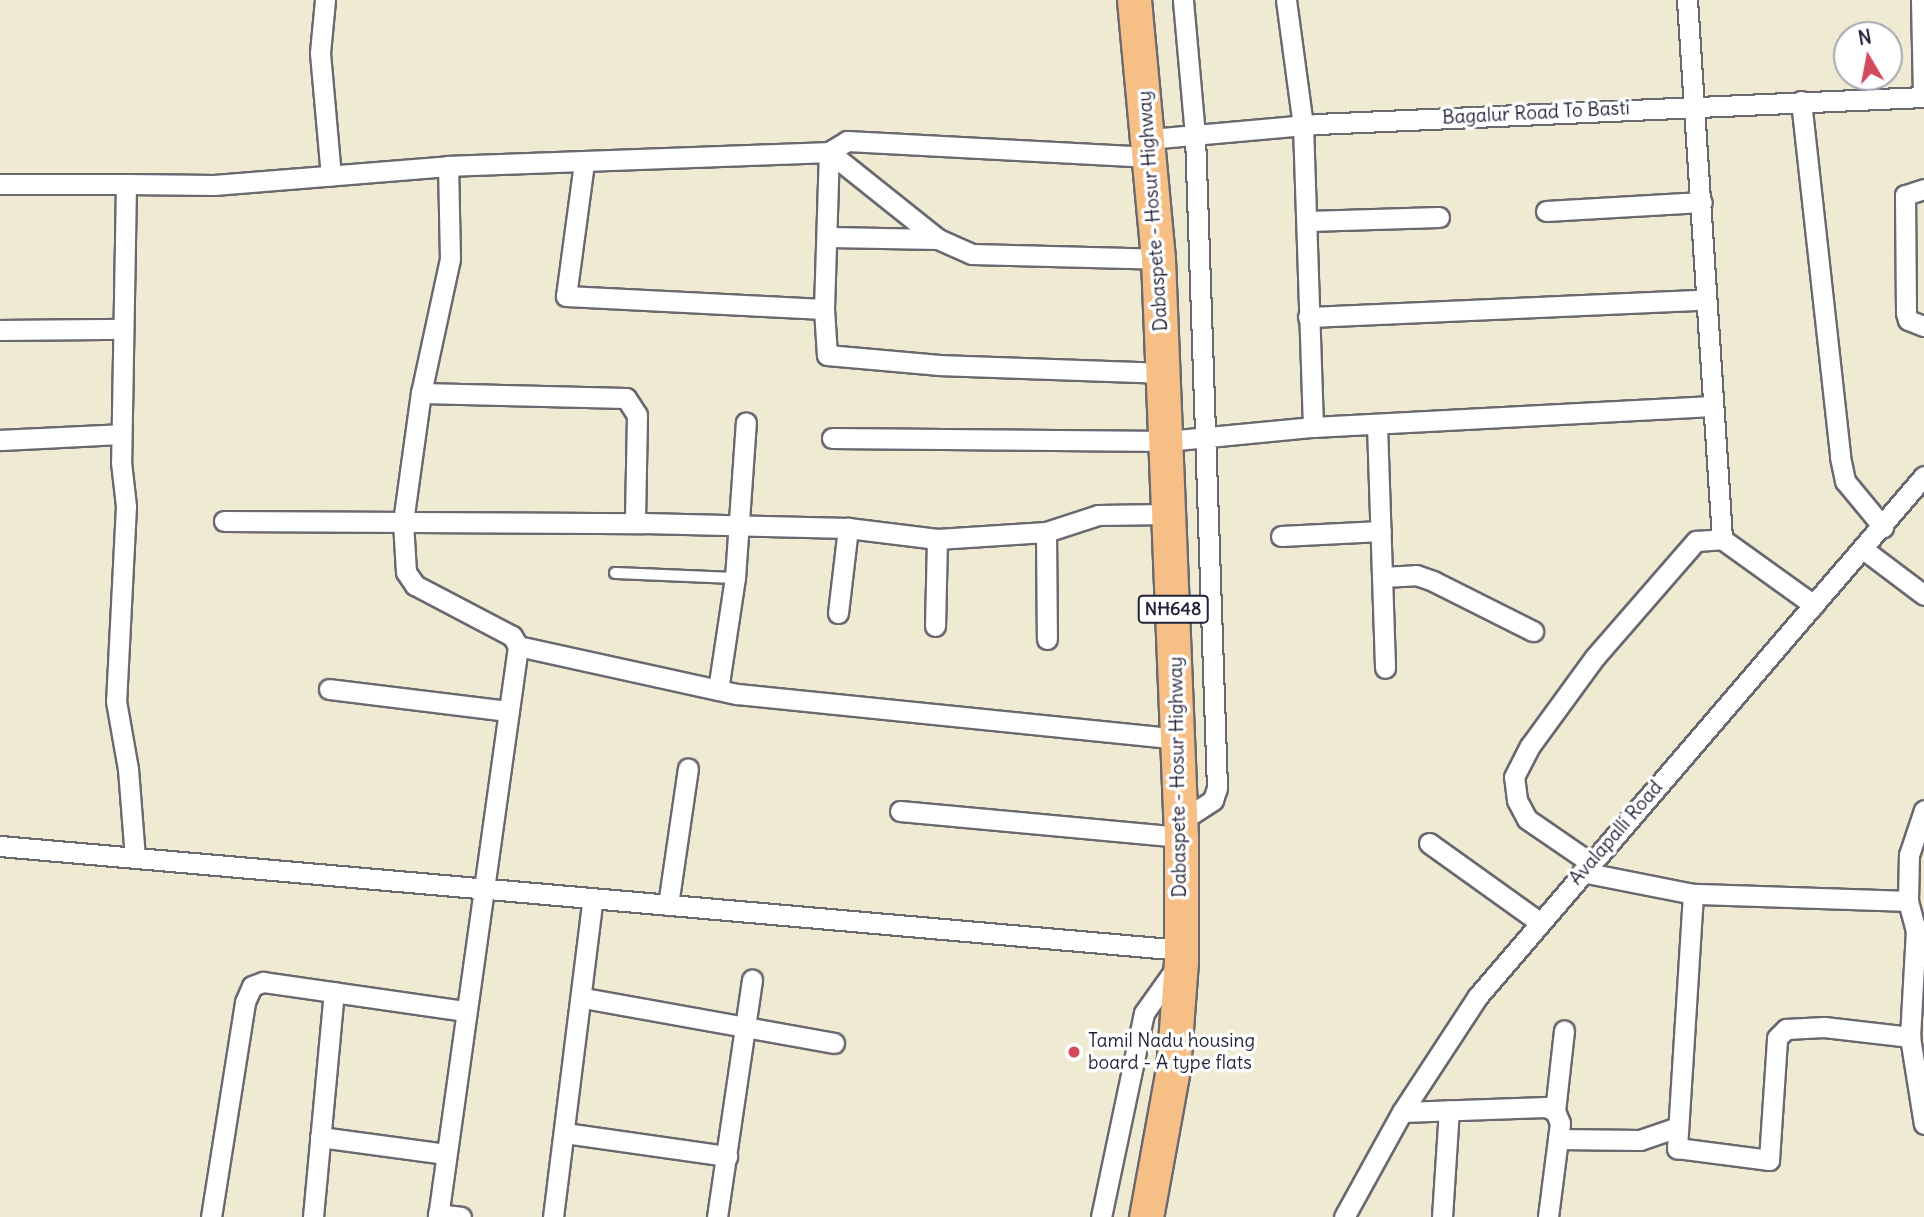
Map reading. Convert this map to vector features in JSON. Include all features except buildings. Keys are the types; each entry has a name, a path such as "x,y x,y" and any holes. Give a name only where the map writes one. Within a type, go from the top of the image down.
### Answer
{"highway":[{"name":"Dabaspete - Hosur Highway","path":"1134,0 1150,148 1158,259 1181,829 1181,956 1173,1069 1146,1217"}],"street":[{"path":"325,0 320,53 331,176"},
{"path":"900,811 1181,829 1213,800 1217,788 1208,438 1195,135 1183,0"},
{"path":"1286,0 1303,125 1313,427"},
{"path":"1687,0 1702,202 1704,300 1722,539"},
{"path":"1922,0 1923,96"},
{"name":"Bagalur Road To Basti","path":"0,184 214,185 448,166 829,152 847,141 1150,148 1195,135 1303,125 1923,96"},
{"path":"1801,101 1840,457 1845,481 1883,527"},
{"path":"829,152 829,237 824,309 827,355 940,365 1164,373"},
{"path":"829,152 938,239 972,254 1158,259"},
{"path":"584,163 566,296 824,309"},
{"path":"448,166 450,259 421,393 403,522 408,579 512,636 519,646 718,690 1178,739"},
{"path":"126,184 121,329 121,434 126,506 117,701 128,769 135,858"},
{"path":"1924,190 1905,195 1905,221 1906,313 1908,320 1924,326"},
{"path":"1546,212 1702,202"},
{"path":"1308,220 1439,217"},
{"path":"829,237 938,239"},
{"path":"1308,317 1704,300"},
{"path":"0,330 121,329"},
{"path":"421,393 626,398 637,415 635,523"},
{"path":"832,438 1167,442 1313,427 1712,406"},
{"path":"718,690 735,578 736,526 746,422"},
{"path":"1377,425 1385,668"},
{"path":"0,440 121,434"},
{"name":"Avalapalli Road","path":"1344,1217 1402,1112 1478,996 1538,921 1883,527 1924,476"},
{"path":"224,521 635,523 848,528 937,539 1046,532 1098,515 1169,514"},
{"path":"838,613 848,528"},
{"path":"1281,536 1381,531"},
{"path":"1046,532 1047,639"},
{"path":"935,626 937,539"},
{"path":"1814,605 1722,539 1696,541 1595,657 1530,746 1514,777 1517,800 1527,819 1586,868 1693,894 1908,901"},
{"path":"1863,549 1924,595"},
{"path":"1382,577 1416,575 1433,581 1533,631"},
{"path":"461,1217 438,1216 465,1011 519,646"},
{"path":"329,689 509,711"},
{"path":"668,905 688,768"},
{"path":"1924,810 1909,855 1908,901 1916,931 1910,1037 1924,1124"},
{"path":"1429,843 1538,921"},
{"path":"0,846 593,898 1181,956 1144,1013 1101,1217"},
{"path":"1693,894 1677,1148 1769,1160 1777,1038 1786,1029 1824,1027 1910,1037"},
{"path":"553,1217 584,998 593,898"},
{"path":"718,1217 752,980"},
{"path":"211,1217 245,1002 252,986 263,982 465,1011"},
{"path":"313,1217 334,992"},
{"path":"584,998 834,1044"},
{"path":"1548,1217 1560,1123 1555,1111 1564,1031"},
{"path":"1402,1112 1546,1107 1555,1111"},
{"path":"1442,1217 1449,1110"},
{"path":"1558,1139 1640,1140 1678,1127"},
{"path":"565,1133 727,1156"},
{"path":"320,1137 446,1154"}],"lane":[{"path":"615,573 735,578"}],"place":[{"name":"Tamil Nadu housing board - A type flats","path":"1074,1052"}]}
